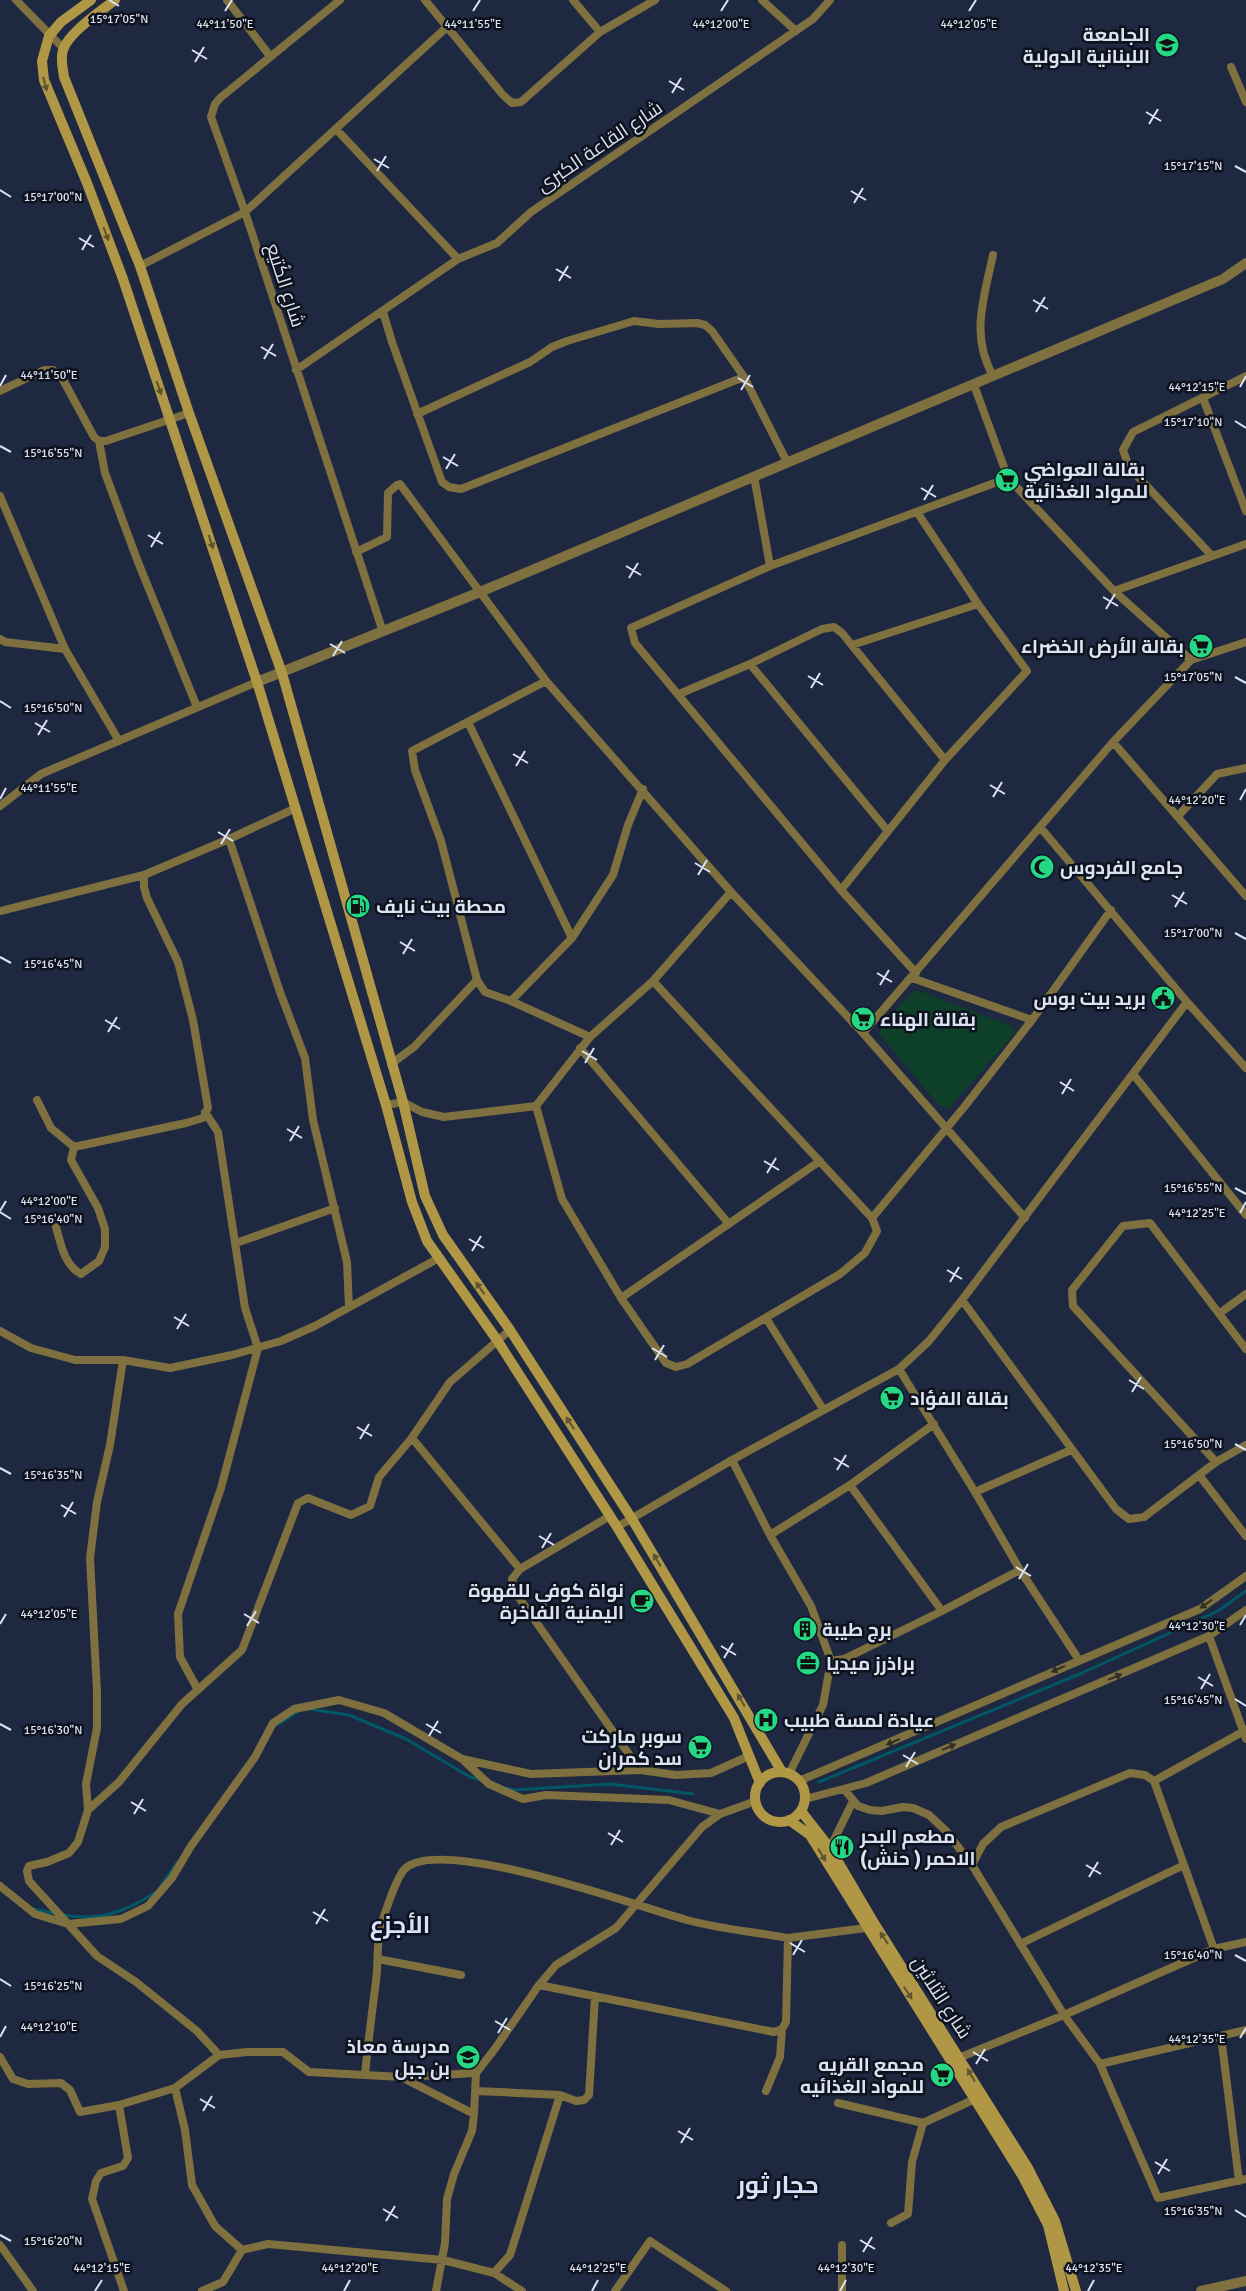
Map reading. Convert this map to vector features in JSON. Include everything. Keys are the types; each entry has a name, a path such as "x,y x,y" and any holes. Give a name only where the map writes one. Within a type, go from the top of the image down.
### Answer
{"main road":[{"path":"91,0 61,22 49,36 42,61 44,80 86,183 122,279 257,682 386,1105 412,1202 427,1241 497,1340 610,1516 734,1718 760,1783"},
{"path":"115,0 74,35 63,48 61,61 64,78 140,266 282,673 403,1102 425,1196 444,1235 510,1330 632,1518 785,1773 799,1781 805,1793 801,1812 789,1820 778,1822 766,1818 761,1813 756,1802 756,1789 770,1774 785,1773"},
{"name":"شارع الثلاثين","path":"801,1812 830,1848 956,2059 976,2099 1022,2175 1048,2225 1064,2291"},
{"name":"شارع الثلاثين","path":"789,1820 810,1835 866,1928 1028,2168 1055,2221 1076,2291"}],"street":[{"path":"16,0 49,36 63,48"},
{"path":"227,0 270,56"},
{"name":"شارع الكُتيع","path":"340,0 220,98 212,110 213,123 245,212 383,632"},
{"path":"425,0 503,95 512,103 521,102 600,32 655,0"},
{"path":"573,0 600,32"},
{"path":"762,0 796,31"},
{"name":"شارع القاعة الكبرى","path":"296,370 458,259 497,243 532,212 813,19 830,0"},
{"path":"140,266 245,212 448,26"},
{"path":"1231,67 1246,102"},
{"path":"336,129 458,259"},
{"path":"993,255 981,313 979,337 984,361 993,376"},
{"path":"0,806 41,774 197,707 480,592 974,385 1223,278 1246,264"},
{"path":"383,312 442,482 449,487 461,489 744,377"},
{"path":"417,414 530,362 552,347 634,321 659,324 686,322 705,326 712,331 744,377 787,462"},
{"path":"0,391 44,370 53,370 61,376 94,437 99,441 106,441 190,413"},
{"path":"1212,556 1129,468 1123,450 1133,432 1246,376"},
{"path":"974,385 1008,478 1114,591 1191,660"},
{"path":"1203,398 1246,511"},
{"path":"99,441 105,472 138,562 197,707"},
{"path":"754,476 770,566"},
{"path":"1008,478 770,566 631,628 635,643 914,975 1032,1020"},
{"path":"356,552 387,537 388,493 400,484 546,681 643,789 731,892 863,1033 1024,1218"},
{"path":"0,496 65,649 118,741"},
{"path":"841,890 887,830 945,760 1027,670 978,604 917,512"},
{"path":"1114,591 1246,544"},
{"path":"852,645 978,604"},
{"path":"679,694 750,664 822,629 834,627 842,633 945,760"},
{"path":"0,639 5,642 65,649"},
{"path":"863,1033 1114,742 1191,660 1246,642"},
{"path":"750,664 887,830"},
{"path":"546,681 412,751 415,770 441,841 477,980 485,992 511,1001 590,1037"},
{"path":"468,722 572,938"},
{"path":"1114,742 1246,896"},
{"path":"1178,816 1217,774 1246,768"},
{"path":"511,1001 572,938 613,875 628,825 643,789"},
{"path":"0,911 144,875 296,808"},
{"path":"1040,827 1246,1068"},
{"path":"229,839 280,992 305,1058 313,1120 347,1262 349,1307"},
{"path":"74,1147 186,1123 203,1118 208,1108 181,972 147,898 144,887 144,875"},
{"path":"386,1105 403,1102 422,1112 444,1117 536,1106 590,1037 653,981 731,892"},
{"path":"872,1218 1032,1020 1110,910"},
{"path":"392,1064 414,1047 477,980"},
{"path":"536,1106 562,1199 621,1298 666,1363 676,1367 687,1364 840,1274 865,1253 876,1231 872,1218 653,981"},
{"path":"616,1527 823,1409 899,1369 929,1341 962,1300 1188,1002"},
{"path":"580,1048 729,1224"},
{"path":"1133,1074 1246,1215"},
{"path":"37,1100 50,1128 74,1147"},
{"path":"198,1690 180,1657 178,1614 221,1488 258,1348 245,1308 218,1132 206,1112"},
{"path":"56,1227 63,1252 73,1269 81,1274 99,1261 105,1247 105,1229 98,1208 71,1160 74,1147"},
{"path":"621,1298 820,1161"},
{"path":"236,1243 335,1208"},
{"path":"1216,1462 1073,1306 1072,1290 1123,1226 1150,1223 1246,1349"},
{"path":"0,1331 31,1348 75,1360 123,1360 170,1368 281,1341 349,1307 439,1258"},
{"path":"1220,1313 1246,1294"},
{"path":"962,1300 1116,1509 1129,1518 1144,1517 1216,1462 1246,1445"},
{"path":"766,1318 823,1409"},
{"path":"88,1810 119,1782 182,1704 242,1650 298,1503 308,1498 351,1515 370,1506 379,1477 412,1438 450,1382 510,1330"},
{"path":"123,1360 110,1445 97,1502 90,1558 98,1691 97,1728 86,1784 88,1810 78,1842 69,1853 47,1862 29,1866 27,1871 29,1881 97,1956 136,1982 197,2031 219,2055"},
{"path":"899,1369 975,1492 1020,1570 1079,1660"},
{"path":"770,1536 850,1485 934,1424"},
{"path":"412,1438 520,1569"},
{"path":"975,1492 1071,1450"},
{"path":"732,1460 770,1536 811,1606 831,1660 823,1705 785,1773"},
{"path":"1199,1475 1246,1536"},
{"path":"850,1485 942,1611"},
{"path":"610,1516 520,1569 512,1579 515,1592 640,1770"},
{"path":"831,1660 844,1659 1020,1570"},
{"path":"799,1781 1200,1609 1246,1576"},
{"path":"805,1799 866,1783 1209,1636 1246,1610"},
{"path":"1154,1781 1245,1733 1209,1636"},
{"path":"0,1886 35,1914 68,1924 121,1919 148,1906 172,1878 191,1846 255,1757 273,1723 294,1709 339,1700 384,1713 462,1759 489,1784 523,1799 546,1795 669,1800 720,1814"},
{"path":"462,1759 531,1774 640,1770 676,1775 711,1773 749,1756"},
{"path":"972,1865 983,1844 1001,1827 1130,1773 1145,1775 1154,1781 1214,1950"},
{"path":"844,1789 858,1806 875,1811 903,1806 923,1812 935,1819 972,1865 1064,2015 1100,2064 1158,2198 1242,2180 1221,2036"},
{"path":"830,1848 852,1801"},
{"path":"436,2291 443,2260 447,2199 454,2174 472,2131 476,2073 539,1985 556,1965 616,1928 702,1827 720,1814 756,1802"},
{"path":"365,2075 379,1935 396,1884 403,1870 420,1861 444,1859 504,1868 600,1893 636,1906 690,1921 788,1938 866,1928"},
{"path":"1020,1944 1184,1865"},
{"path":"766,2091 780,2057 782,2029 786,2022 788,1938"},
{"path":"956,2059 1214,1950 1246,1942"},
{"path":"378,1959 461,1975"},
{"path":"539,1985 774,2032 782,2029"},
{"path":"476,2091 560,2094 576,2101 584,2100 589,2095 595,1996"},
{"path":"1100,2064 1246,2030"},
{"path":"0,2057 13,2079 28,2084 61,2083 70,2090 80,2112 119,2106 175,2088 219,2055 247,2052 283,2052 309,2072 402,2077 476,2073"},
{"path":"402,2077 474,2114"},
{"path":"175,2088 185,2130 192,2185 214,2226 242,2250"},
{"path":"494,2273 510,2255 560,2094"},
{"path":"838,2103 924,2122 976,2099"},
{"path":"119,2106 128,2158 123,2166 101,2173 96,2181 92,2199 124,2291"},
{"path":"892,2223 908,2214 912,2162 924,2122"},
{"path":"615,2291 650,2241 726,2291"},
{"path":"202,2291 211,2289 224,2282 242,2250 268,2244 443,2260 494,2273 522,2291"},
{"path":"0,2245 33,2291"},
{"path":"842,2245 842,2291"},
{"path":"1201,2291 1246,2282"}],"green space":[{"path":"913,991 919,991 1012,1026 1016,1032 949,1108 940,1106 879,1034 882,1025"}],"waterway":[{"path":"819,1782 1082,1673 1218,1611 1246,1591"},
{"path":"309,1709 349,1715 406,1739 470,1777 481,1780"},
{"path":"277,1725 299,1711"},
{"path":"507,1788 514,1790 610,1784 693,1794"},
{"path":"160,1887 178,1861"},
{"path":"63,1915 76,1917 101,1916 134,1905 156,1892"},
{"path":"34,1909 57,1914"}],"place":[{"name":"الجامعة اللبنانية الدولية","path":"1167,45"},
{"name":"بقالة العواضي للمواد الغذائية","path":"1007,480"},
{"name":"بقالة الأرض الخضراء","path":"1201,646"},
{"name":"جامع الفردوس","path":"1042,867"},
{"name":"محطة بيت نايف","path":"358,906"},
{"name":"بريد بيت بوس","path":"1163,998"},
{"name":"بقالة الهناء","path":"863,1019"},
{"name":"بقالة الفؤاد","path":"892,1398"},
{"name":"نواة كوفي للقهوة اليمنية الفاخرة","path":"642,1601"},
{"name":"برج طيبة","path":"805,1629"},
{"name":"براذرز ميديا","path":"808,1663"},
{"name":"عيادة لمسة طبيب","path":"766,1720"},
{"name":"سوبر ماركت سد كمران","path":"700,1747"},
{"name":"مطعم البحر الاحمر ( حنش)","path":"842,1847"},
{"name":"مدرسة معاذ بن جبل","path":"468,2057"},
{"name":"مجمع القريه للمواد الغذائيه","path":"942,2075"}],"district":[{"name":"الأجزع","path":"400,1925"},
{"name":"حجار ثور","path":"778,2185"}]}
